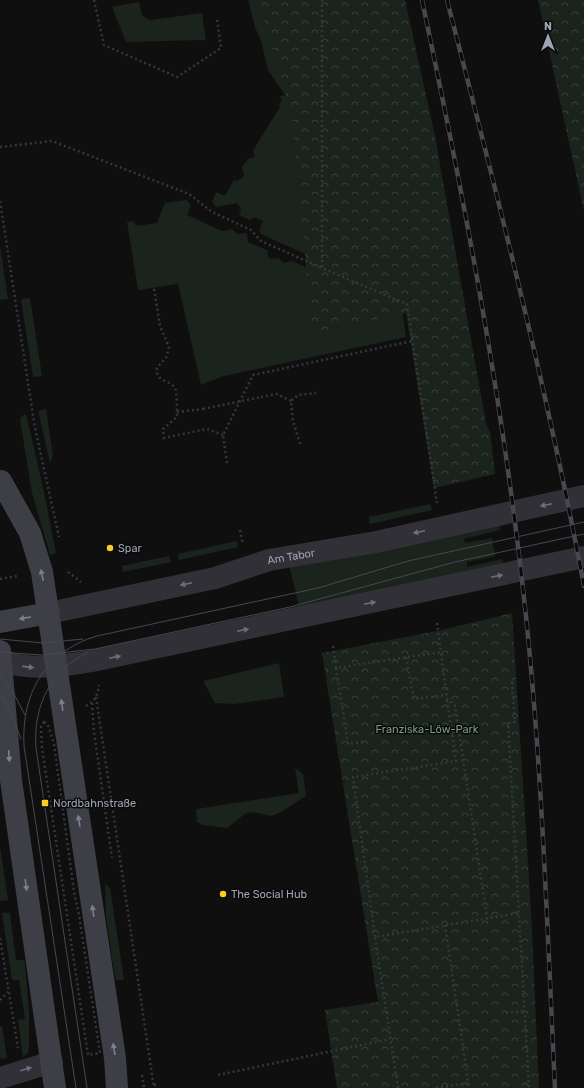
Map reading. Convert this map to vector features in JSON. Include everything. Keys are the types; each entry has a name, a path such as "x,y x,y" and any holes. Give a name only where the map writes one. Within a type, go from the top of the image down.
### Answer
{"main road":[{"path":"0,483 30,533 42,572 115,1058 117,1088"},
{"name":"Am Tabor","path":"0,622 49,613"},
{"path":"0,656 3,722 56,1088"}],"street":[{"name":"Am Tabor","path":"49,613 215,578 238,572 261,562 281,557 376,542 584,496"},
{"path":"0,656 25,667 56,667 97,660 584,557"},
{"path":"0,1078 21,1070 52,1062"}],"path":[{"path":"94,0 104,45 177,77 221,48 217,19"},
{"path":"322,0 322,268"},
{"path":"0,147 52,141 189,194 212,212 252,230 261,241 407,304 438,509"},
{"path":"0,200 36,432 45,467 60,543"},
{"path":"154,289 160,326 169,347 167,356 158,366 156,372 158,377 175,388 177,412 177,417 162,429 164,438 207,428 223,435"},
{"path":"228,463 223,435 253,375 412,341"},
{"path":"291,401 298,395 316,393"},
{"path":"177,412 203,409 277,394 291,401"},
{"path":"291,401 293,421 300,444"},
{"path":"64,569 81,581 82,585"},
{"path":"398,1088 353,777 456,761 436,623"},
{"path":"333,646 348,744 366,741"},
{"path":"336,668 441,652"},
{"path":"406,657 414,699 446,695"},
{"path":"99,681 96,697 154,1087 159,1084"},
{"path":"512,682 515,722 508,723 529,1088"},
{"path":"85,707 92,703 96,697"},
{"path":"447,699 455,706 487,918"},
{"path":"375,937 520,913"},
{"path":"444,925 468,1088"},
{"path":"0,938 21,1070"},
{"path":"0,1000 8,991"},
{"path":"506,1013 524,1011"},
{"path":"218,1075 390,1039"},
{"path":"436,1088 468,1082"}],"green space":[{"path":"248,0 312,0 316,259 263,235 259,231 263,221 254,217 250,220 239,215 241,209 237,203 216,207 212,202 216,192 225,196 234,180 237,181 244,176 242,167 248,159 255,157 253,150 280,107 279,104 282,100 280,96 285,95 268,70 261,41 255,27"},
{"path":"260,0 405,0 435,136 486,424 490,432 495,474 434,488 406,313 312,333 292,112 265,25"},
{"path":"538,0 584,0 584,211"},
{"path":"139,2 142,15 150,20 202,13 206,40 126,42 112,7"},
{"path":"187,200 191,206 187,215 222,231 232,229 237,234 247,233 248,242 267,250 269,259 279,258 283,263 292,261 402,308 406,337 224,376 201,385 178,284 138,290 127,222 133,221 137,226 157,223 165,203"},
{"path":"0,246 8,299 0,300"},
{"path":"30,298 42,376 33,377 21,299"},
{"path":"46,409 53,456 50,463 38,411"},
{"path":"26,414 43,487 56,553 50,555 32,493 20,420 21,417"},
{"path":"430,504 432,510 370,524 369,517"},
{"path":"499,522 500,530 464,539 465,543 492,538 495,556 467,562 467,567 502,559 503,567 300,611 289,564"},
{"path":"237,541 238,547 179,560 178,554"},
{"path":"169,556 171,562 123,572 122,566"},
{"name":"Franziska-Löw-Park","path":"512,613 531,910 539,1088 337,1088 325,1010 378,1002 322,653 442,630"},
{"path":"279,663 284,697 234,704 215,703 203,681"},
{"path":"295,768 303,774 306,796 281,812 272,816 253,812 246,813 227,828 203,825 197,822 196,809 299,793"},
{"path":"0,846 8,900 0,901"},
{"path":"105,883 110,888 124,980 116,980 115,978 106,916"},
{"path":"2,913 10,913 16,960 23,960 25,962 29,1013 29,1048 28,1053 23,1057 18,1020 25,1019 19,980 12,980"},
{"path":"0,1026 2,1026 7,1058 0,1059"}],"tram line":[{"path":"76,1088 24,746 24,727 32,692 40,677 50,664 63,652 79,643 97,636 318,588 408,561 584,522"},
{"path":"0,652 42,655 95,649 290,607 455,562 584,534"},
{"path":"0,639 43,643 83,639"},
{"path":"87,1088 36,748 36,733 41,704 54,680 63,669 88,652"},
{"path":"0,674 12,690 25,715"},
{"path":"0,694 12,715 21,739"}],"railway":[{"path":"422,0 467,223 493,372 515,522 530,659 540,782 555,1088"},
{"path":"447,0 503,219 538,365 570,512 584,586"}],"place":[{"name":"Spar","path":"110,548"},
{"name":"Nordbahnstraße","path":"45,803"},
{"name":"The Social Hub","path":"223,894"}]}
